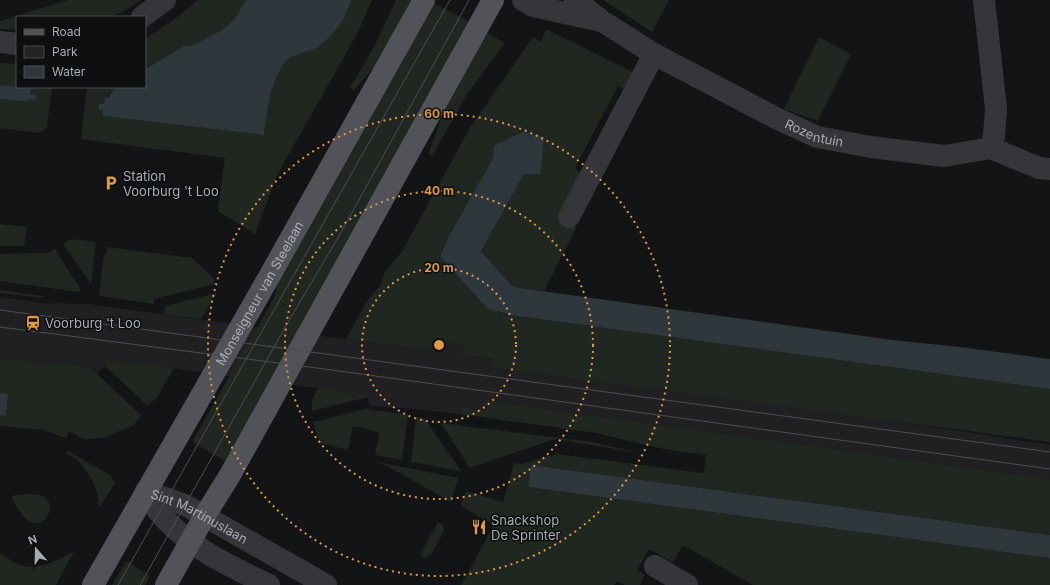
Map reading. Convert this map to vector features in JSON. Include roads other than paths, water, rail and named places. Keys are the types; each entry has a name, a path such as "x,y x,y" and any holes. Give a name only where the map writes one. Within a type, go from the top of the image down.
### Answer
{"main road":[{"name":"Monseigneur van Steelaan","path":"93,585 269,277 424,0"},
{"path":"166,585 204,517 230,475 493,0"}],"street":[{"path":"143,16 165,0"},
{"name":"Rozentuin","path":"523,0 533,6 602,21"},
{"name":"Rozentuin","path":"575,0 602,21 654,54 776,118 817,137 871,147 944,156 991,148"},
{"path":"984,0 996,108 994,136 991,148 1039,168 1050,169"},
{"path":"0,42 16,44"},
{"path":"570,218 654,54"},
{"name":"Sint Martinuslaan","path":"146,491 185,505 326,585"},
{"name":"Sint Martinuslaan","path":"146,491 159,512 191,542 236,569 269,585"},
{"path":"655,566 687,585"}],"water":[{"path":"246,0 351,0 343,20 324,43 318,47 291,57 285,62 272,88 264,135 103,116 103,110 99,109 99,104 104,104 105,98 109,98 113,90 116,88 146,88 146,68 184,46 193,45 222,30 235,19"},
{"path":"0,85 16,87 16,88 31,88 30,94 36,95 35,100 29,99 28,102 0,99"},
{"path":"522,132 544,137 540,174 524,174 481,251 513,287 892,340 1050,359 1050,389 517,316 488,309 440,256 448,238 493,158 494,146"},
{"path":"0,393 8,394 6,416 0,415"},
{"path":"531,465 1050,535 1050,558 528,487"}],"tram line":[{"path":"118,585 450,0"},
{"path":"140,585 291,317 339,236 469,0"},
{"path":"0,310 1050,452"},
{"path":"0,327 332,370 1050,469"}],"place":[{"name":"Station Voorburg 't Loo","path":"111,183"},
{"name":"Voorburg 't Loo","path":"33,323"},
{"name":"Snackshop De Sprinter","path":"479,527"}]}
